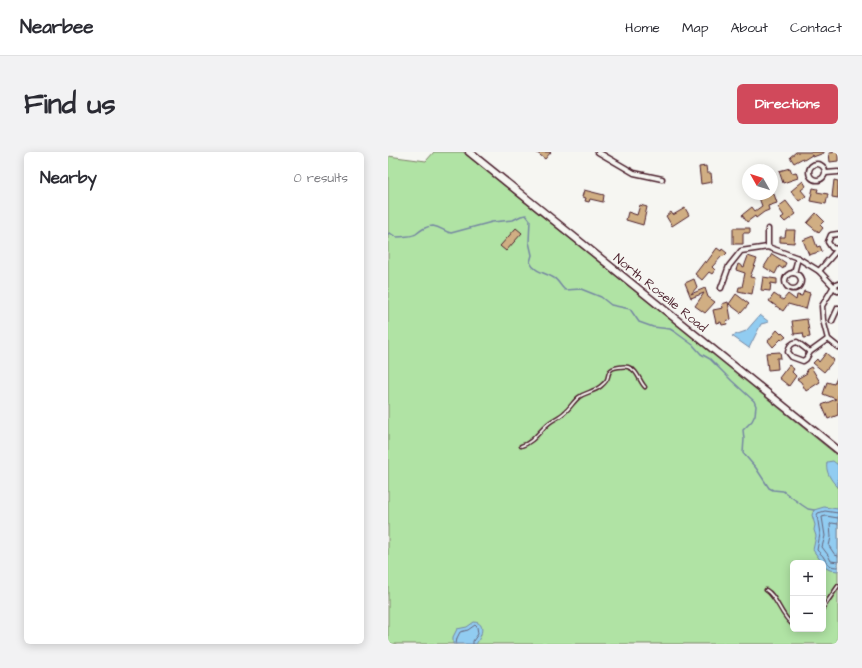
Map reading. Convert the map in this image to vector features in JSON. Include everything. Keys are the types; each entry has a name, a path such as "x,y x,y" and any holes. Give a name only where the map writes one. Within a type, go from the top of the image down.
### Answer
{"main road":[{"name":"North Roselle Road","path":"469,152 838,450"}],"street":[{"path":"598,152 634,173 662,179"},
{"path":"818,164 824,167 826,173 823,178 817,180 811,177 809,171 812,166 818,164"},
{"path":"826,173 838,172"},
{"path":"768,229 768,247"},
{"path":"838,234 831,235 828,242 832,248 838,249"},
{"path":"721,288 729,266 741,251 768,247 798,258 819,271 836,285 838,291"},
{"path":"819,271 838,249"},
{"path":"794,273 798,258"},
{"path":"836,285 822,306 823,320 828,339 838,347"},
{"path":"832,320 838,308"},
{"path":"810,352 797,342 789,346 788,352 792,357 803,361 810,352 828,339"}],"lane":[{"path":"521,446 540,433 549,423 561,415 579,397 595,391 607,381 612,369 624,367 630,368 637,373 645,387"},
{"path":"826,604 838,586"},
{"path":"766,590 772,595 784,616 790,622"}],"green space":[{"path":"434,152 463,152 838,456 838,644 388,644 388,156 426,161"}],"water":[{"path":"760,315 769,322 761,324 749,348 732,336 746,331"},
{"path":"833,461 838,465 838,487 831,479 827,469 827,462"},
{"path":"824,507 838,509 838,571 826,568 826,560 820,560 813,550 816,536 812,515 814,510"},
{"path":"474,622 478,623 482,628 480,638 476,644 453,644 453,637 457,629 467,627"}],"building":[{"path":"536,152 551,152 545,159"},
{"path":"796,152 824,153 813,157 812,155 804,160 803,158 794,163 790,157"},
{"path":"838,152 838,161 830,162 829,153"},
{"path":"706,166 707,173 711,173 712,182 701,184 699,167"},
{"path":"790,168 792,173 796,172 798,178 783,183 779,171"},
{"path":"834,180 838,181 838,198 832,197"},
{"path":"803,181 806,186 801,190 806,196 799,201 791,191"},
{"path":"813,188 818,189 817,192 828,194 826,204 810,201"},
{"path":"584,190 604,195 603,202 590,199 589,202 585,201 586,198 582,197"},
{"path":"760,200 776,200 777,203 768,206 769,210 756,218 755,216 747,222 742,215 752,207 755,211 762,206"},
{"path":"786,201 796,214 785,222 781,218 784,216 778,207"},
{"path":"640,205 647,207 643,225 626,220 628,212 637,215"},
{"path":"685,208 689,215 672,226 666,216 671,212 673,215"},
{"path":"816,213 824,221 820,225 823,228 819,233 807,223"},
{"path":"516,228 522,233 506,251 500,246"},
{"path":"733,228 750,228 750,233 743,233 743,244 733,244"},
{"path":"786,230 795,230 794,243 780,242 780,237 785,237"},
{"path":"813,236 817,247 820,246 822,251 809,255 803,240"},
{"path":"717,248 721,251 722,249 727,253 723,257 722,256 712,267 715,270 712,274 709,272 702,280 695,274 705,261 706,263"},
{"path":"772,254 786,263 783,269 779,266 775,274 764,267"},
{"path":"748,256 757,259 750,277 755,278 752,294 738,291 739,287 742,287 745,273 736,270 738,264 744,267"},
{"path":"763,277 777,279 777,284 771,283 770,291 761,290"},
{"path":"694,279 697,287 691,294 705,288 708,297 715,302 705,313 695,306 704,293 691,298 685,283"},
{"path":"804,291 810,293 806,309 788,304 783,311 769,301 774,294 783,300 788,294 796,300 797,295 802,296"},
{"path":"736,294 749,304 741,313 729,304"},
{"path":"728,302 731,319 726,321 727,324 722,325 721,322 716,323 713,310 723,308 722,304"},
{"path":"807,319 810,337 804,338 803,333 794,334 792,321"},
{"path":"777,330 786,337 782,340 781,339 773,347 768,341"},
{"path":"780,352 781,358 777,358 778,369 768,370 766,353"},
{"path":"826,353 834,360 824,372 813,363 817,359 819,362"},
{"path":"789,365 794,369 792,372 796,376 789,386 779,378"},
{"path":"811,367 820,382 806,391 801,382 797,379 807,373 806,370"},
{"path":"838,376 838,415 828,419 822,405 836,399 823,394 827,382 834,384"}],"waterway":[{"path":"388,234 390,233 396,237 410,236 430,226 438,227 451,233 492,222 513,220 526,215 530,220 529,242 532,255 530,262 534,268 551,276 565,290 581,289 601,297 611,305 630,309 639,322 653,327 670,329 675,332 693,345 701,354 710,359 754,401 756,406 755,415 752,421 743,430 743,453 756,468 769,488 783,491 808,509 814,510"}]}
